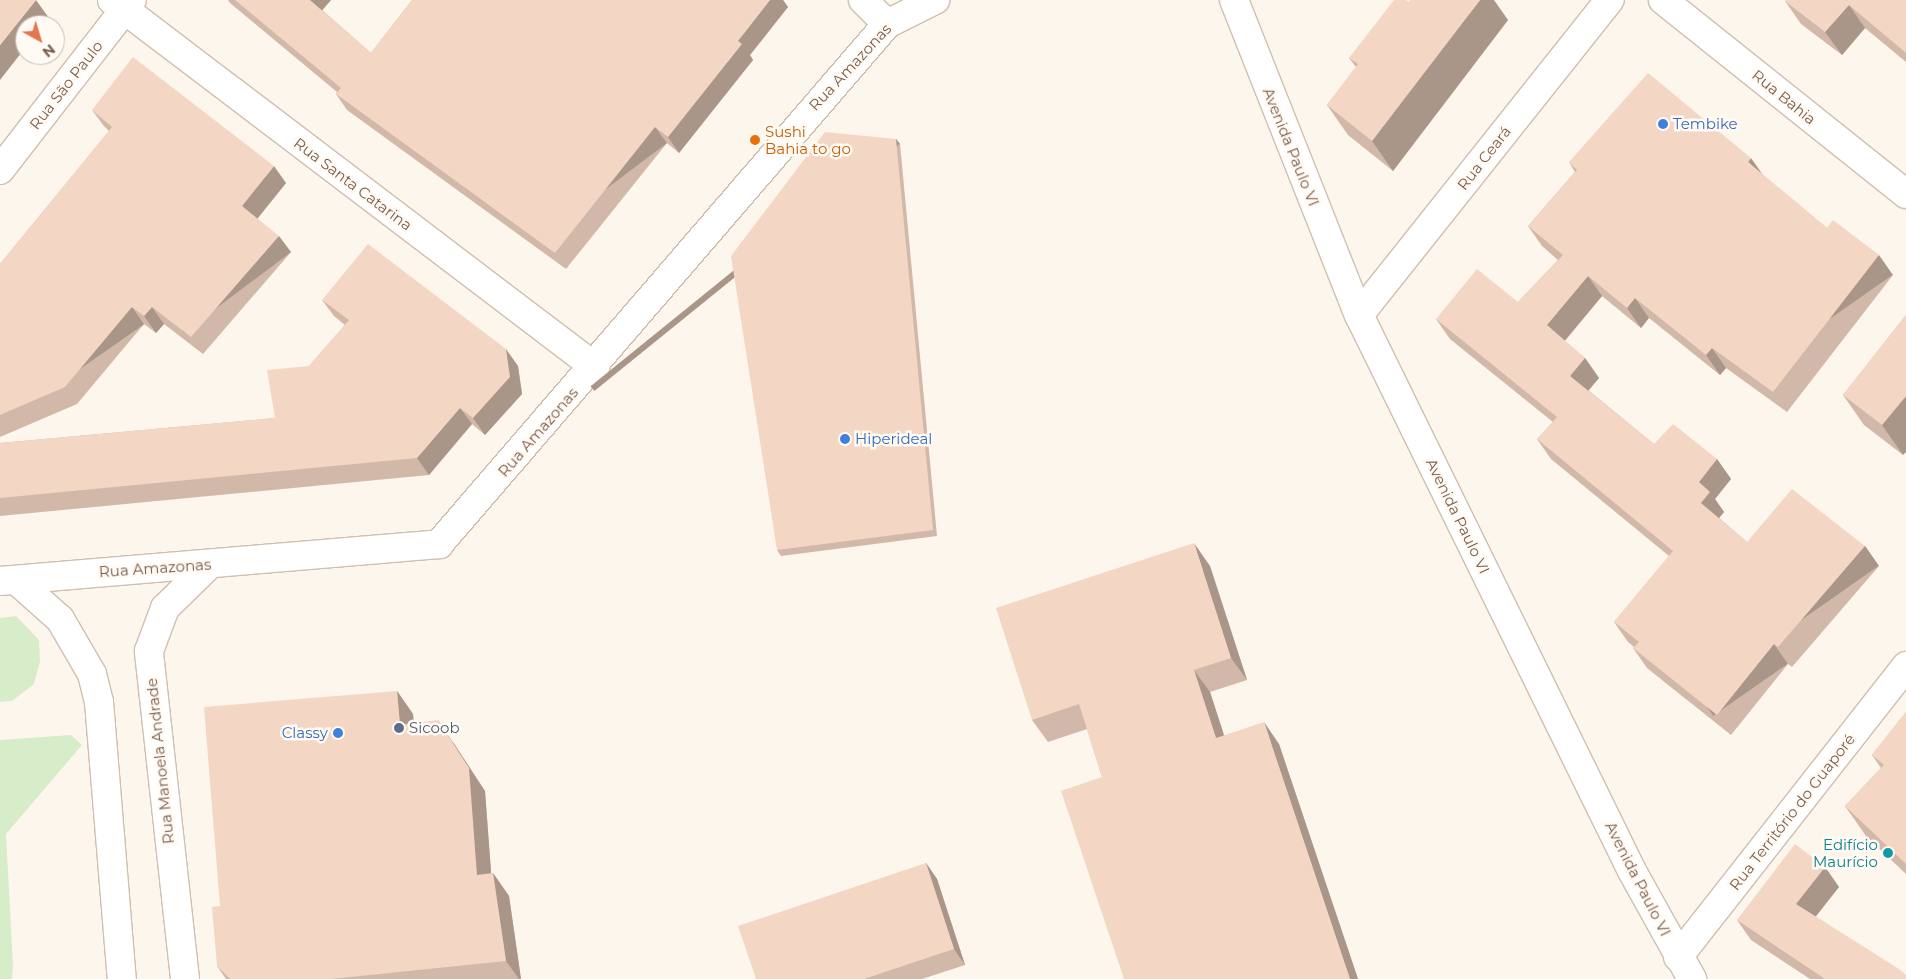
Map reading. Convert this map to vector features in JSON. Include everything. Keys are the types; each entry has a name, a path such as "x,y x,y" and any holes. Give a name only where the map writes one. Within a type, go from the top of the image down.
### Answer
{"street":[{"path":"863,0 886,24"},
{"name":"Rua Amazonas","path":"8,580 439,544 595,367 886,24 935,0"},
{"name":"Avenida Paulo VI","path":"1212,0 1248,42"},
{"name":"Avenida Paulo VI","path":"1234,0 1248,42 1359,315 1685,968"},
{"name":"Rua Ceará","path":"1359,315 1610,0"},
{"name":"Rua Bahia","path":"1663,0 1906,194"},
{"name":"Rua São Paulo","path":"0,170 123,3"},
{"name":"Rua Santa Catarina","path":"123,3 595,367"},
{"name":"Rua Manoela Andrade","path":"185,979 149,651 165,608 210,564"},
{"path":"8,580 60,619 92,674 99,702 122,979"},
{"name":"Rua Território do Guaporé","path":"1685,968 1906,666"}],"green space":[{"path":"16,616 39,640 40,661 34,684 12,701 0,702 0,618"},
{"path":"71,735 82,745 6,834 13,966 12,979 0,979 0,740"}],"building":[{"path":"0,0 36,0 24,15 15,15 15,26 0,45"},
{"path":"235,0 310,0 371,53 412,0 770,0 738,41 742,44 668,137 655,127 555,253 336,94 341,88"},
{"path":"1394,0 1406,0 1409,2 1410,0 1480,0 1372,141 1327,105 1358,64 1349,58"},
{"path":"1786,0 1906,0 1906,53 1849,5 1825,32"},
{"path":"133,57 274,166 242,206 279,236 191,337 152,307 144,316 132,307 65,387 0,415 0,264 112,127 92,110"},
{"path":"1648,73 1751,158 1748,162 1827,228 1833,220 1879,255 1773,392 1712,348 1706,355 1635,298 1627,308 1588,276 1547,325 1585,358 1570,376 1654,444 1673,424 1717,459 1699,482 1710,492 1701,503 1747,542 1792,489 1865,546 1778,647 1774,644 1717,715 1633,648 1639,642 1614,622 1673,551 1537,439 1557,417 1436,319 1477,269 1518,302 1563,255 1528,226 1577,170 1569,162"},
{"name":"Hiperideal","path":"825,132 896,139 933,530 777,550 731,256"},
{"path":"368,244 506,349 510,377 473,418 460,408 417,458 0,498 0,443 275,418 267,370 309,366 349,320 322,300"},
{"path":"1906,315 1906,396 1882,425 1843,395"},
{"path":"1194,543 1231,658 1194,670 1216,738 1264,722 1350,979 1124,979 1061,791 1102,777 1079,704 1032,720 996,608"},
{"path":"397,691 400,725 438,720 469,768 477,875 493,873 506,961 331,979 230,979 217,966 212,907 220,906 204,707"},
{"path":"1906,712 1906,864 1845,806 1884,765 1872,755"},
{"path":"1795,844 1825,867 1796,904 1899,969 1906,975 1906,979 1825,979 1737,920"},
{"path":"926,863 954,949 864,979 756,979 738,926"}],"place":[{"name":"Tembike","path":"1663,124"},
{"name":"Sushi Bahia to go","path":"755,140"},
{"name":"Hiperideal","path":"845,439"},
{"name":"Sicoob","path":"399,728"},
{"name":"Classy","path":"338,733"},
{"name":"Edifício Maurício","path":"1888,853"}]}
